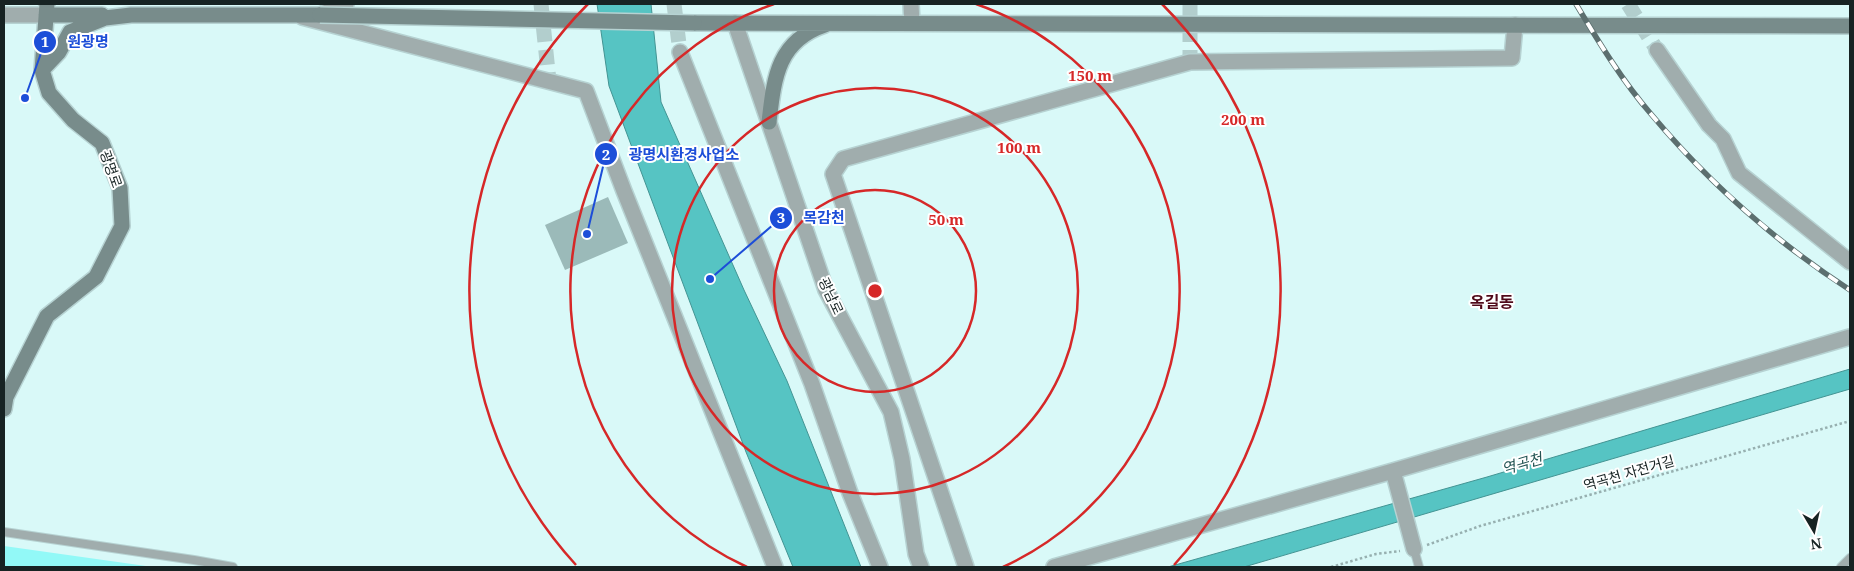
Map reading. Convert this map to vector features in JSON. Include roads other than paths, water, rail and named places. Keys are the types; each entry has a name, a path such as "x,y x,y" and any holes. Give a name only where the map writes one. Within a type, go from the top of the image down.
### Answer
{"main road":[{"path":"46,9 132,9 152,15 320,15 694,23 912,22 1850,26"},
{"name":"광명로","path":"4,409 6,396 47,316 96,277 122,226 120,188 102,143 73,120 49,93 42,70 46,9"},
{"path":"42,70 59,52 70,32 132,9"},
{"path":"769,122 773,82 785,56 794,43 803,35 832,22"}],"street":[{"path":"320,15 346,4"},
{"path":"911,4 912,22"},
{"path":"4,15 46,9"},
{"path":"294,15 586,91 631,209 775,567"},
{"name":"광남로","path":"735,23 826,290 891,412 902,459 916,554 920,567"},
{"path":"966,567 833,174 843,159 1190,62 1512,58 1515,25"},
{"path":"1657,50 1709,125 1722,139 1739,173 1850,262"},
{"path":"680,52 808,375 850,493 880,567"},
{"path":"1054,567 1393,471 1850,337"},
{"path":"1393,471 1414,549"}],"lane":[{"path":"4,532 193,563 233,567"},
{"path":"1414,549 1419,567"},
{"path":"1840,567 1850,558"}],"tunnel":[{"path":"541,4 549,81"},
{"path":"674,4 680,52"},
{"path":"1190,4 1190,62"},
{"path":"1628,4 1657,50"}],"railway":[{"path":"1576,4 1602,47 1631,89 1673,139 1744,210 1796,252 1850,290"}],"place":[{"name":"원광명","path":"25,98"},
{"name":"광명시환경사업소","path":"587,234"},
{"name":"목감천","path":"710,279"}],"district":[{"name":"옥길동","path":"1492,302"}],"water label":[{"name":"역곡천","path":"1522,464"}]}
